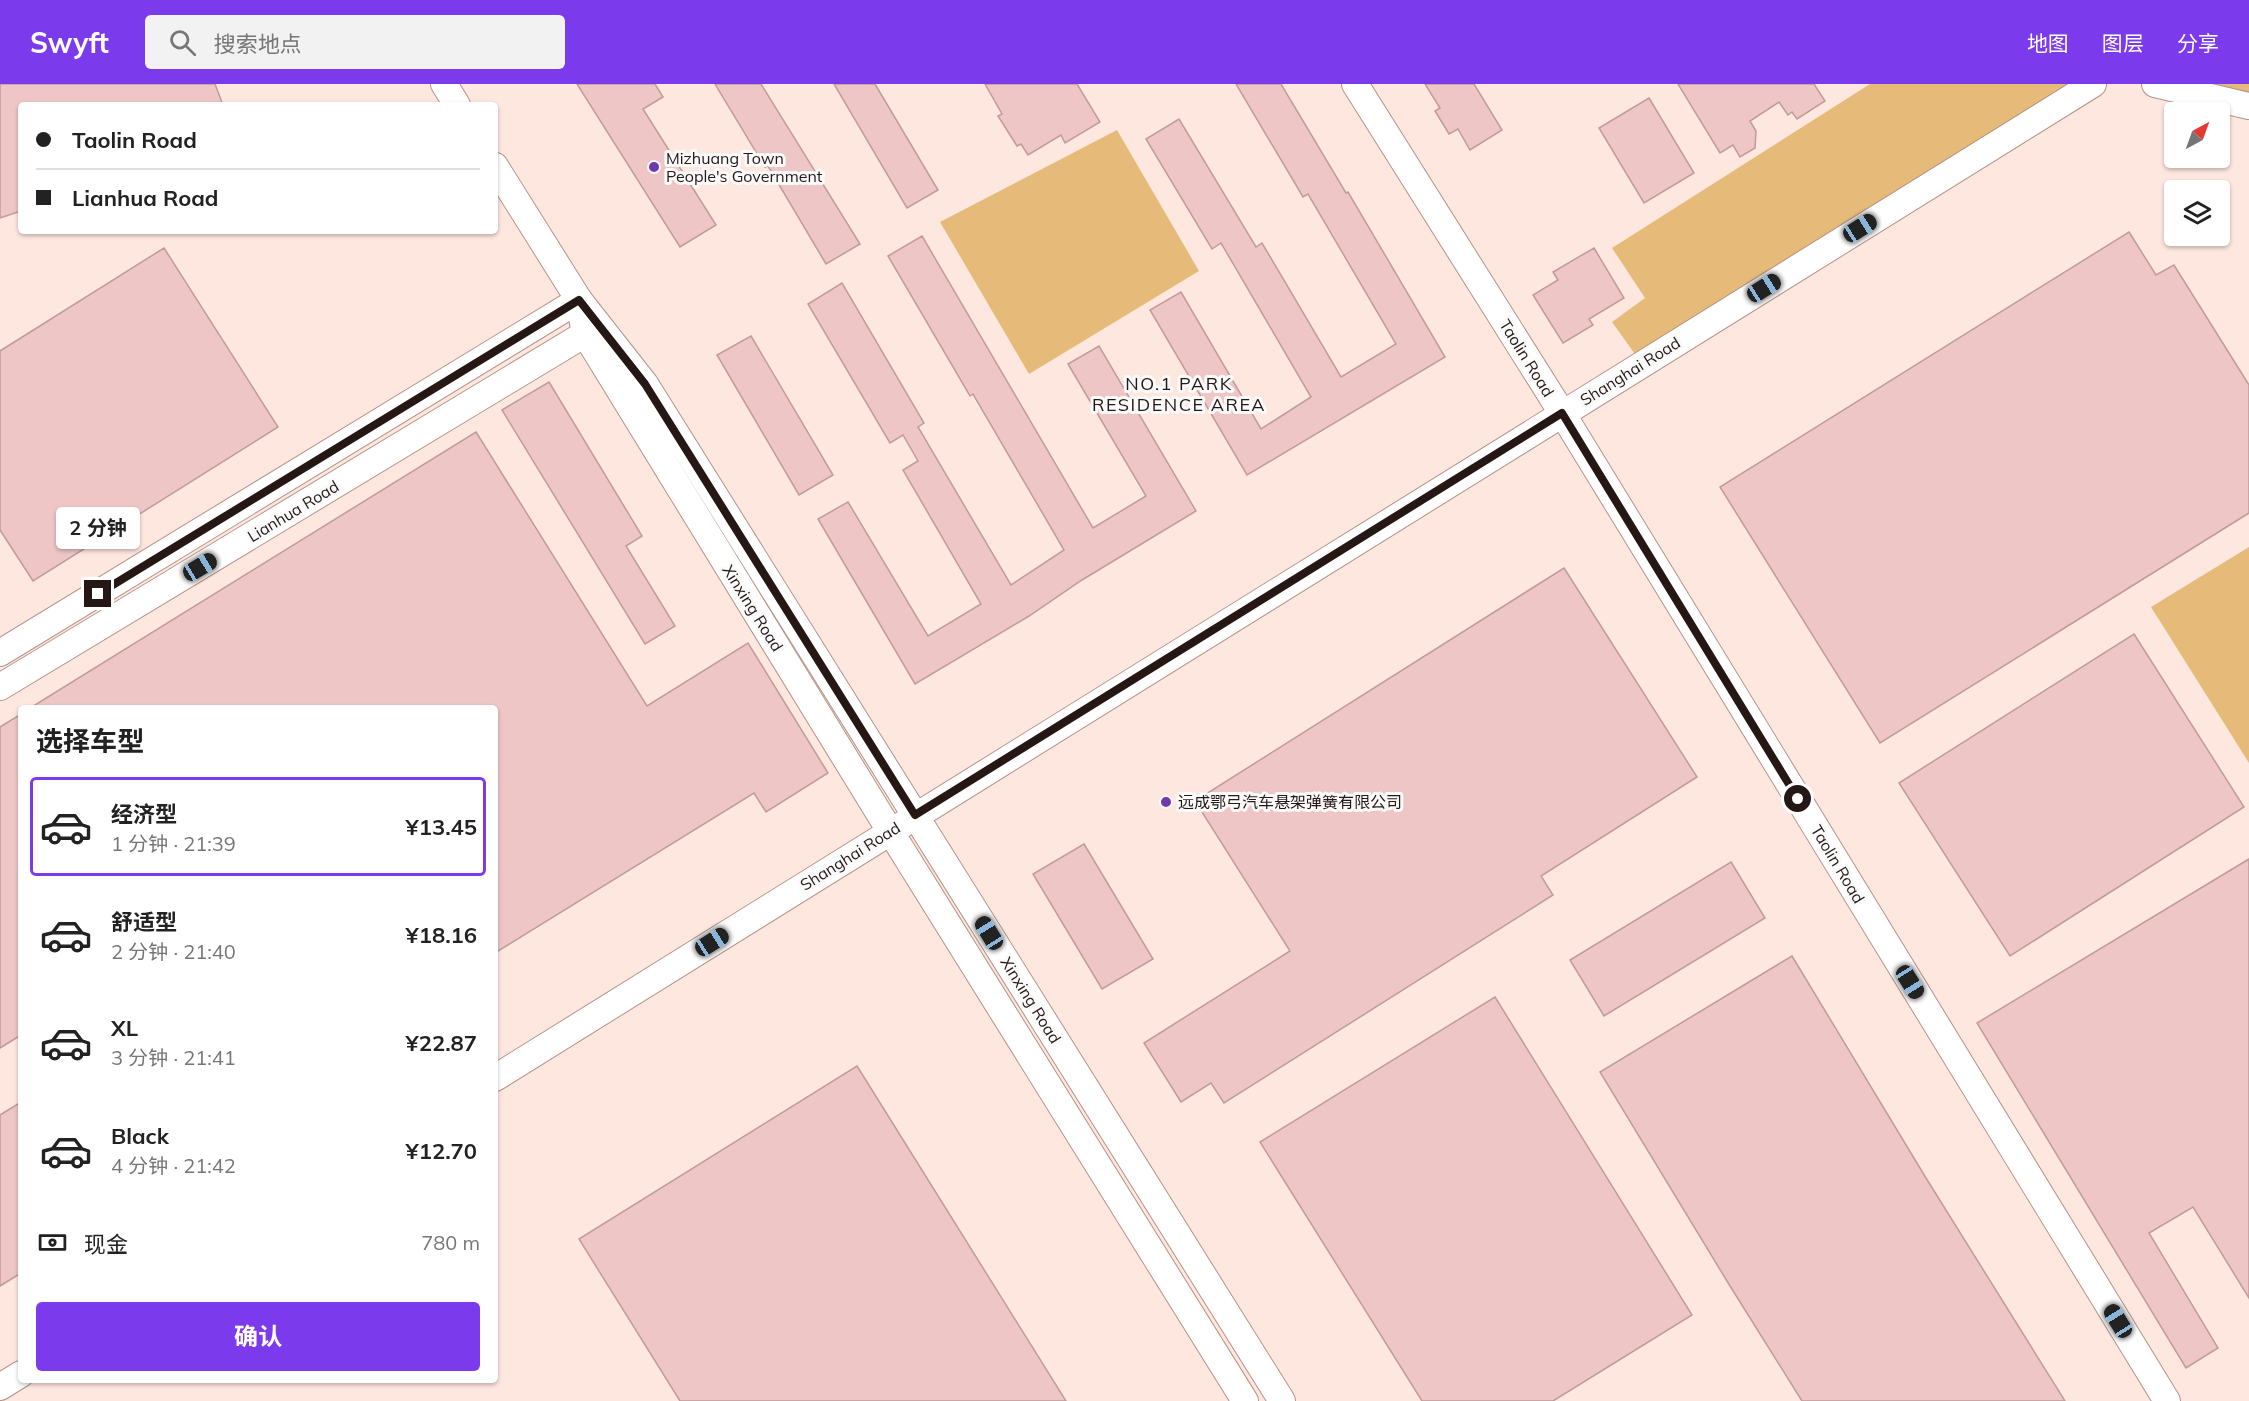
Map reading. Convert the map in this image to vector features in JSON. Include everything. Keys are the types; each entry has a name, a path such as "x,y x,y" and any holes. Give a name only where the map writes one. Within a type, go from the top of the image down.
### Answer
{"street":[{"path":"444,84 455,102"},
{"name":"Taolin Road","path":"1355,84 1562,413 2167,1401"},
{"name":"Shanghai Road","path":"498,1076 2093,84"},
{"path":"2155,84 2249,106"},
{"path":"2244,84 2249,92"},
{"name":"Xinxing Road","path":"498,171 579,300 645,384 1282,1401"},
{"path":"579,300 585,334"},
{"name":"Lianhua Road","path":"0,653 579,300"},
{"name":"Xinxing Road","path":"585,334 890,831 1245,1401"},
{"name":"Lianhua Road","path":"0,687 585,334"},
{"path":"0,1387 18,1376"}],"shaded area":[{"path":"1870,84 2093,84 1642,364 1612,322 1645,298 1612,248"},
{"path":"2155,84 2249,84 2249,106"},
{"path":"1117,130 1199,271 1029,374 940,222"},
{"path":"2249,547 2249,763 2151,607"}],"building":[{"path":"0,84 215,84 222,102 18,102 18,212 0,218"},
{"name":"Mizhuang Town People's Government","path":"577,84 655,84 663,97 643,109 716,225 680,247"},
{"path":"715,84 761,84 860,244 826,264 768,166 765,167"},
{"path":"834,84 875,84 938,190 907,208"},
{"path":"985,84 1077,84 1100,122 1065,143 1061,135 1028,155 1021,144 1017,146 998,116 1002,114"},
{"path":"1236,84 1281,84 1346,193 1348,192 1445,357 1247,475 1150,310 1181,292 1261,429 1311,397 1221,243 1212,249 1146,139 1179,119 1256,247 1262,243 1341,377 1396,344 1308,194 1303,197"},
{"path":"1425,84 1474,84 1502,130 1470,150 1458,129 1449,134 1435,111 1440,108"},
{"path":"1678,84 1814,84 1825,101 1797,119 1792,112 1788,115 1779,102 1750,121 1756,131 1755,148 1740,157 1733,145 1720,153"},
{"path":"1649,98 1694,173 1644,203 1599,128"},
{"path":"2129,232 2156,275 2174,265 2249,385 2249,513 1880,743 1720,487"},
{"path":"922,236 1093,528 1146,496 1068,364 1099,346 1196,511 1082,580 1029,616 915,684 818,519 848,502 928,636 981,604 903,470 918,461 903,435 890,443 808,304 842,283 924,423 918,427 1011,585 1064,550 973,394 970,396 888,256"},
{"path":"164,248 278,427 33,581 0,530 0,351"},
{"path":"1594,248 1624,298 1589,319 1593,325 1563,343 1533,295 1558,280 1553,272"},
{"path":"751,336 833,475 799,495 717,355"},
{"path":"549,382 642,536 626,546 675,626 645,644 502,410"},
{"path":"476,432 647,706 748,643 828,773 766,812 754,793 498,951 498,705 35,705"},
{"path":"1564,568 1697,777 1541,876 1553,895 1224,1103 1211,1083 1181,1102 1144,1043 1290,951 1195,801"},
{"path":"2134,634 2244,807 2010,956 1899,783"},
{"path":"18,716 18,1037 0,1048 0,727"},
{"path":"1084,844 1153,959 1102,989 1033,874"},
{"path":"2249,859 2249,1298 2193,1207 2149,1233 2218,1348 2186,1368 1977,1023"},
{"path":"1731,862 1765,918 1604,1016 1570,960"},
{"path":"1792,956 1926,1178 2065,1401 1802,1401 1730,1286 1600,1072"},
{"path":"1495,997 1692,1315 1553,1401 1422,1401 1260,1142"},
{"path":"857,1066 1066,1401 680,1401 579,1239"},
{"path":"18,1104 18,1275 0,1286 0,1115"}],"place":[{"name":"Mizhuang Town People's Government","path":"654,167"},
{"name":"远成鄂弓汽车悬架弹簧有限公司","path":"1166,802"}],"district":[{"name":"NO.1 PARK RESIDENCE AREA","path":"1179,393"}],"route":[{"path":"98,594 579,300 645,384 915,815 1562,413 1798,799"}]}
